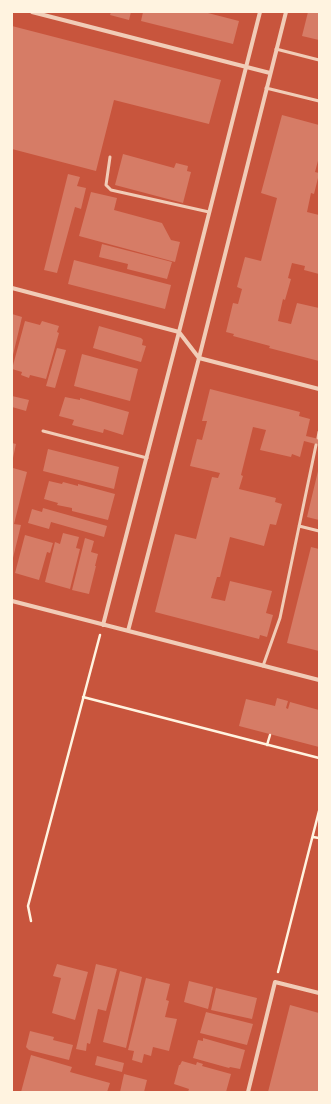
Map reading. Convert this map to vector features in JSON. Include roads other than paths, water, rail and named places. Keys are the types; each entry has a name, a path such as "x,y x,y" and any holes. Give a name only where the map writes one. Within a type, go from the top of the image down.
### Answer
{"street":[{"path":"32,12 270,73"},
{"path":"103,625 260,12"},
{"path":"128,631 199,358 286,12"},
{"path":"12,288 179,332 199,358 319,389"},
{"path":"12,601 319,680"},
{"path":"248,1092 275,982 319,993"}],"lane":[{"path":"276,49 319,60"},
{"path":"266,88 319,101"},
{"path":"110,157 106,185 111,190 209,212"},
{"path":"43,431 147,458"},
{"path":"318,438 319,432"},
{"path":"263,666 280,618 316,445"},
{"path":"299,526 319,531"}]}
